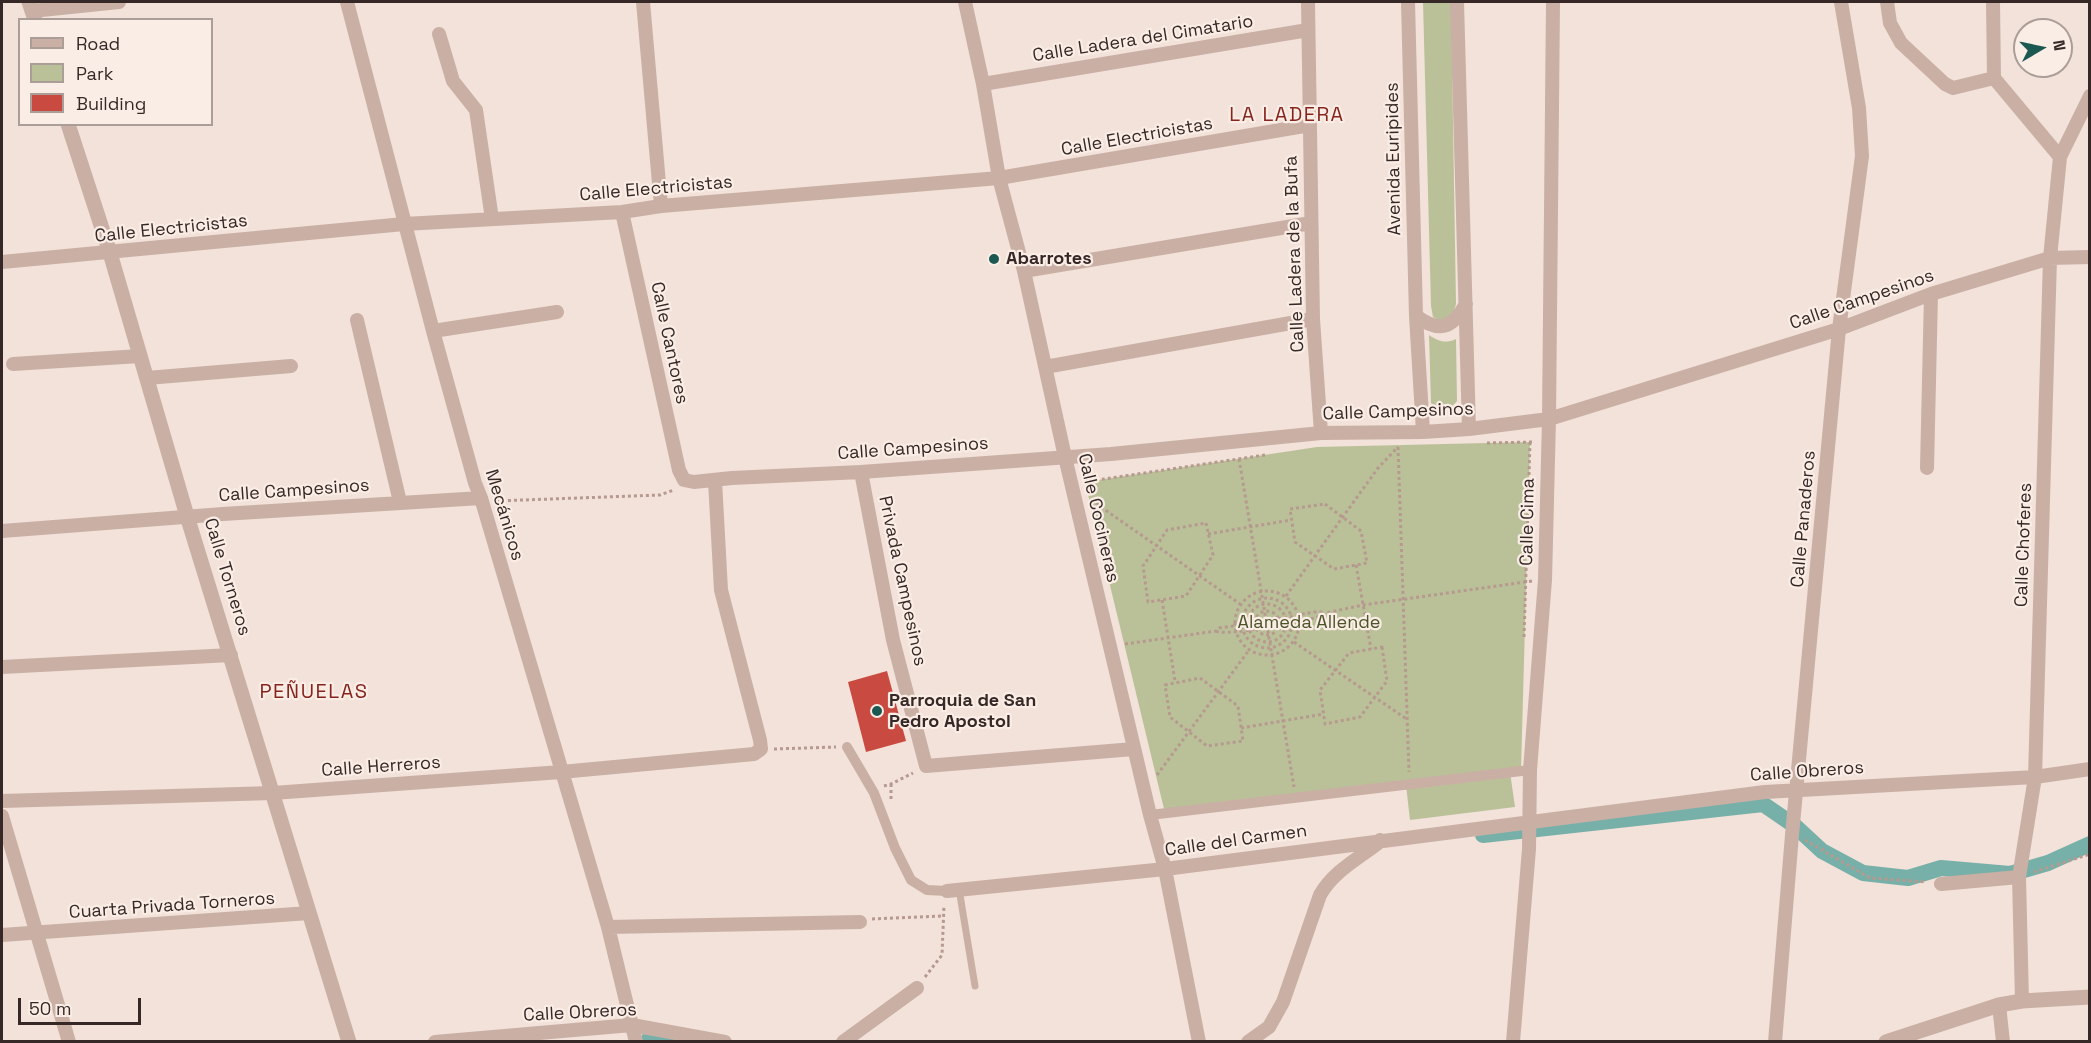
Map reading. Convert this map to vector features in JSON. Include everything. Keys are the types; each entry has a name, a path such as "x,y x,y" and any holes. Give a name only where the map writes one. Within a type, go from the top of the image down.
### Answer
{"street":[{"path":"32,11 119,2"},
{"name":"Mecánicos","path":"347,2 404,224 475,483 608,927 634,1034"},
{"path":"643,2 662,206"},
{"name":"Calle Cocineras","path":"965,2 983,84 999,178 1024,271 1065,457 1150,815 1165,868 1199,1041"},
{"name":"Calle Ladera de la Bufa","path":"1308,2 1313,319 1321,433"},
{"name":"Avenida Euripides","path":"1408,2 1416,316 1423,432"},
{"path":"1457,2 1469,429"},
{"name":"Calle Cima","path":"1513,1041 1529,849 1530,770 1545,580 1553,2"},
{"name":"Calle Panaderos","path":"1775,1041 1839,329 1862,156 1859,108 1841,2"},
{"path":"1887,2 1890,23 1900,43 1945,84 1953,88 1994,78"},
{"path":"1994,2 1994,78 2060,157"},
{"name":"Calle Ladera del Cimatario","path":"983,84 1308,30"},
{"path":"440,34 453,81 476,110 492,219"},
{"name":"Calle Choferes","path":"2022,1001 2019,877 2035,777 2050,258 2060,157 2090,96"},
{"name":"Calle Electricistas","path":"2,262 110,254 404,224 622,212 662,206 999,178 1310,125"},
{"name":"Calle Torneros","path":"69,126 110,254 349,1041"},
{"name":"Calle Cantores","path":"622,212 679,470 684,480"},
{"path":"1024,271 1311,223"},
{"name":"Calle Campesinos","path":"684,480 694,482 861,472 1065,457 1321,433 1423,432 1549,420 1839,329 1931,294 2050,258 2090,257"},
{"path":"1927,468 1931,294"},
{"path":"1416,316 1432,326 1446,326 1457,320 1466,303"},
{"path":"433,331 557,312"},
{"path":"1045,367 1313,319"},
{"path":"357,320 400,502"},
{"path":"13,364 140,356"},
{"path":"147,378 291,366"},
{"name":"Privada Campesinos","path":"861,472 893,640 926,766"},
{"path":"715,481 722,598 761,749"},
{"name":"Calle Campesinos","path":"2,531 188,516 481,498"},
{"path":"2,667 231,655"},
{"path":"847,747 874,793 895,848 911,880 927,890 953,890"},
{"name":"Calle Herreros","path":"2,801 273,793 561,772 754,754 761,749"},
{"path":"926,766 1134,749"},
{"name":"Calle Obreros","path":"1529,823 1756,793 2035,777 2090,769"},
{"path":"1150,815 1530,770"},
{"path":"2,816 69,1041"},
{"name":"Calle del Carmen","path":"953,890 1165,868 1529,823"},
{"path":"1248,1041 1269,1027 1283,1002 1320,895 1327,883 1380,840"},
{"path":"1941,884 2019,877"},
{"name":"Cuarta Privada Torneros","path":"2,935 309,914"},
{"path":"608,927 860,922"},
{"path":"843,1041 917,988"},
{"path":"1886,1041 1909,1037 1999,1005 2022,1001 2090,997"},
{"path":"1999,1005 2002,1041"},
{"name":"Calle Obreros","path":"435,1041 634,1034 725,1041"}],"lane":[{"path":"953,890 975,986"}],"path":[{"path":"1524,640 1530,442 1528,423"},
{"path":"1483,443 1530,442 1547,446"},
{"path":"1392,447 1407,446"},
{"path":"1286,597 1378,468 1398,447"},
{"path":"1398,447 1409,785"},
{"path":"1072,484 1271,454"},
{"path":"1239,459 1296,798"},
{"path":"500,502 660,495 674,490 684,480"},
{"path":"1089,499 1241,605"},
{"path":"1325,504 1344,516 1361,531 1367,563 1334,569 1295,542 1291,520 1290,509 1325,504"},
{"path":"1208,534 1291,520"},
{"path":"1206,523 1208,534 1213,555 1186,596 1148,602 1143,566 1167,530 1206,523"},
{"path":"1356,565 1371,649"},
{"path":"1125,644 1248,624 1268,626 1315,618 1326,613 1363,605 1545,580"},
{"path":"1262,591 1274,592 1286,597 1293,604 1298,615 1298,632 1294,642 1285,650 1273,655 1261,655 1249,650 1241,642 1236,632 1236,615 1241,605 1250,596 1262,591"},
{"path":"1263,598 1272,598 1280,602 1291,616 1292,622 1287,639 1272,648 1263,648 1254,644 1243,630 1243,616 1248,608 1254,601 1263,598"},
{"path":"1162,600 1175,682"},
{"path":"1264,604 1277,606 1286,617 1287,623 1282,636 1271,642 1257,640 1249,629 1248,624 1252,611 1264,604"},
{"path":"1265,611 1273,613 1278,618 1279,624 1276,631 1269,635 1262,634 1256,626 1258,616 1265,611"},
{"path":"1215,631 1220,634 1236,632 1249,629 1267,620 1314,612 1326,613"},
{"path":"1294,642 1408,720"},
{"path":"1382,647 1387,681 1360,717 1325,724 1320,690 1335,670 1349,653 1382,647"},
{"path":"1157,775 1249,650"},
{"path":"1200,678 1219,691 1238,706 1243,741 1206,746 1170,717 1165,685 1200,678"},
{"path":"1241,728 1324,714"},
{"path":"761,749 847,747"},
{"path":"884,794 883,786 926,766"},
{"path":"1809,842 1870,878 1941,884"},
{"path":"2019,877 2090,854"},
{"path":"917,988 942,955 942,916 953,890"},
{"path":"860,922 880,918 942,916"}],"green space":[{"path":"1423,2 1451,2 1456,304 1453,315 1442,322 1433,317 1431,306"},
{"path":"1429,335 1442,341 1456,339 1457,401 1444,410 1431,403"},
{"name":"Alameda Allende","path":"1530,442 1521,770 1510,772 1515,807 1410,820 1406,785 1165,813 1085,482 1317,447"}],"building":[{"name":"Parroquia de San Pedro Apostol","path":"887,671 906,741 866,752 848,682"}],"waterway":[{"path":"1483,835 1763,804 1795,826 1822,851 1863,873 1908,878 1941,868 2010,874 2048,863 2090,844"},
{"path":"649,1039 674,1039 687,1042"}],"place":[{"name":"Abarrotes","path":"994,259"},
{"name":"Parroquia de San Pedro Apostol","path":"877,711"}],"district":[{"name":"LA LADERA","path":"1287,116"},
{"name":"PEÑUELAS","path":"314,693"}]}
